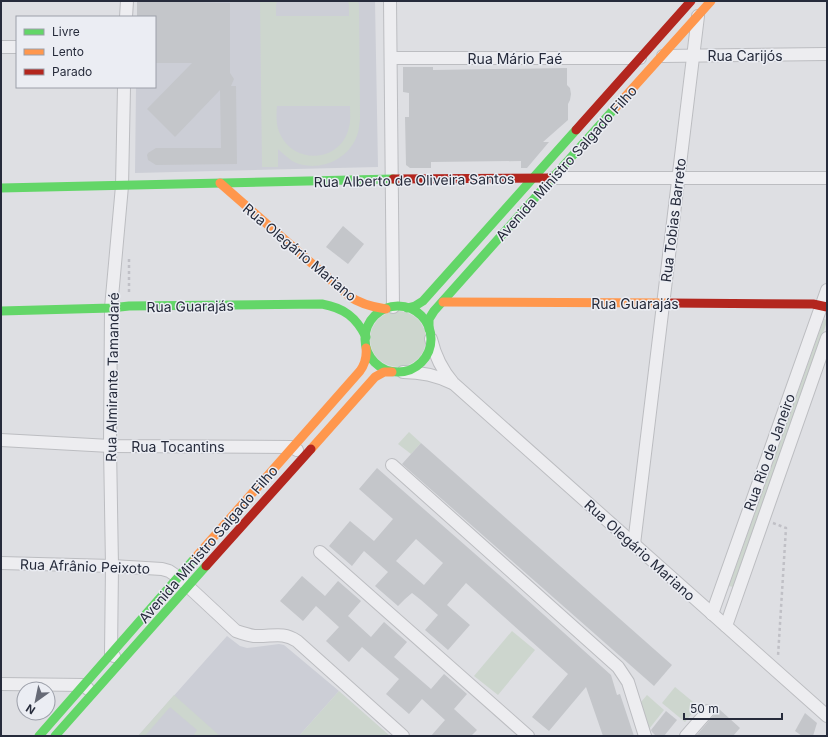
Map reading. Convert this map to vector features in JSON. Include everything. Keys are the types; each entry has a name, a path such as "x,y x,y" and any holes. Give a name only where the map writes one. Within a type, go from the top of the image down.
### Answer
{"main road":[{"name":"Avenida Ministro Salgado Filho","path":"407,308 415,306 422,301 691,1"},
{"name":"Avenida Ministro Salgado Filho","path":"430,334 429,323 431,316 711,1"},
{"name":"Rua Alberto de Oliveira Santos","path":"1,188 392,179 553,178"},
{"name":"Rua Olegário Mariano","path":"220,183 349,296 358,302 372,307 390,308"},
{"path":"314,304 322,301 328,293 330,279"},
{"name":"Rua Guarajás","path":"443,302 812,304 824,306"},
{"name":"Rua Guarajás","path":"1,311 111,308 128,306 314,304 332,306 345,311 356,320 366,337"},
{"path":"390,308 407,308 421,316 427,324 430,334 430,350 425,359 413,369 397,372 382,368 374,361 366,348 368,327 377,314 390,308"},
{"name":"Avenida Ministro Salgado Filho","path":"55,736 93,693 116,658 178,577 360,371 366,358 366,348"},
{"name":"Avenida Ministro Salgado Filho","path":"38,736 84,685 116,658 188,586 375,378 381,374 397,372"}],"street":[{"path":"126,16 127,1"},
{"path":"390,1 392,179 390,308"},
{"name":"Rua Tobias Barreto","path":"634,544 698,16"},
{"path":"1,47 16,48"},
{"name":"Rua Carijós","path":"662,56 827,54"},
{"name":"Rua Mário Faé","path":"391,58 640,58"},
{"name":"Rua Almirante Tamandaré","path":"116,658 112,566 110,446 111,308 122,186 124,88"},
{"name":"Rua Alberto de Oliveira Santos","path":"553,178 827,178"},
{"name":"Rua Rio de Janeiro","path":"712,614 824,306 827,290"},
{"name":"Rua Olegário Mariano","path":"430,334 439,363 453,383 827,716"},
{"name":"Rua Rio de Janeiro","path":"726,626 827,338"},
{"name":"Rua Olegário Mariano","path":"397,372 429,374 453,383"},
{"name":"Rua Tocantins","path":"1,440 110,446 292,447"},
{"path":"292,447 305,455"},
{"path":"392,465 618,667 628,682 645,736"},
{"path":"320,552 528,736"},
{"name":"Rua Afrânio Peixoto","path":"1,563 112,566 162,569 169,571 178,577 236,631 254,636 284,635 298,641 403,736"},
{"path":"1,684 84,685 93,693"},
{"path":"686,736 708,710"}],"path":[{"path":"763,520 786,528 777,672"}],"shaded area":[{"path":"137,1 375,1 378,167 135,173 136,88 156,88 156,16 137,16"},
{"path":"260,1 277,1 276,16 349,16 348,1 358,1 360,119 356,138 345,153 329,163 310,166 301,164 292,161 278,149 278,167 262,167","holes":["277,106 350,106 350,125 345,138 338,147 329,153 318,156 297,152 288,146 278,129"]},
{"path":"398,311 409,313 418,319 424,328 426,339 424,350 418,359 409,365 398,367 387,365 378,359 372,350 370,339 372,328 378,319 387,313"},
{"path":"824,319 827,320 827,322 733,587 729,586"},
{"path":"409,432 421,443 411,454 398,444"},
{"path":"512,631 535,650 498,695 474,676"},
{"path":"227,636 240,646 247,648 279,644 284,645 339,691 299,736 138,736"},
{"path":"675,687 698,706 685,722 662,703"},
{"path":"339,691 390,736 299,736"},
{"path":"174,695 220,736 193,736 197,730 170,707 145,736 138,736"},
{"path":"647,695 664,710 649,729 641,702"}],"building":[{"path":"137,1 230,3 230,73 234,79 231,86 236,86 237,164 156,165 148,160 148,153 156,148 221,148 220,90 175,137 147,109 192,63 156,63 156,16 137,16"},
{"path":"403,67 433,67 433,70 567,68 567,85 570,88 571,94 568,104 568,120 543,142 549,142 527,168 521,168 521,161 431,162 431,168 410,168 406,165 405,117 409,117 409,93 403,92"},
{"path":"343,226 364,244 348,264 326,247"},
{"path":"421,443 672,665 654,686 402,464"},
{"path":"377,468 611,675 617,695 620,694 634,736 603,736 586,687 549,731 532,717 568,674 466,583 447,605 470,625 448,650 425,630 438,615 421,600 412,593 398,606 375,586 388,572 364,551 352,566 329,546 350,521 374,541 393,519 359,489","holes":["416,539 443,563 424,585 396,561"]},
{"path":"302,576 325,596 338,581 361,601 348,616 371,637 384,622 407,642 394,657 431,689 444,674 467,694 454,709 477,730 471,736 431,736 445,720 422,699 409,714 386,694 399,679 362,647 349,662 326,641 339,627 316,606 303,621 280,601"},
{"path":"719,709 740,728 733,736 696,736"},
{"path":"666,711 677,720 664,736 656,736 651,730"},
{"path":"805,713 817,723 813,736 802,736 795,731"}],"traffic: fast":[{"path":"429,329 429,319 434,311 615,108"},
{"path":"407,308 415,306 423,301 576,130"},
{"path":"1,188 393,179"},
{"path":"1,311 111,308 129,306 322,304 337,308 348,314 358,324 366,337"},
{"path":"398,306 411,309 421,316 428,326 431,339 428,352 421,362 411,369 398,372 385,369 375,362 368,352 365,339 368,326 375,316 385,309 398,306"},
{"path":"39,736 195,558"},
{"path":"55,736 206,566"}],"traffic: slow":[{"path":"615,108 711,1"},
{"path":"220,183 349,296 366,305 386,309"},
{"path":"443,302 669,303"},
{"path":"195,558 360,371 365,360 366,348"},
{"path":"311,449 375,377 384,372 392,372"}],"traffic: jam":[{"path":"576,130 691,1"},
{"path":"393,179 553,178"},
{"path":"669,303 813,304 827,307"},
{"path":"206,566 311,449"}]}
